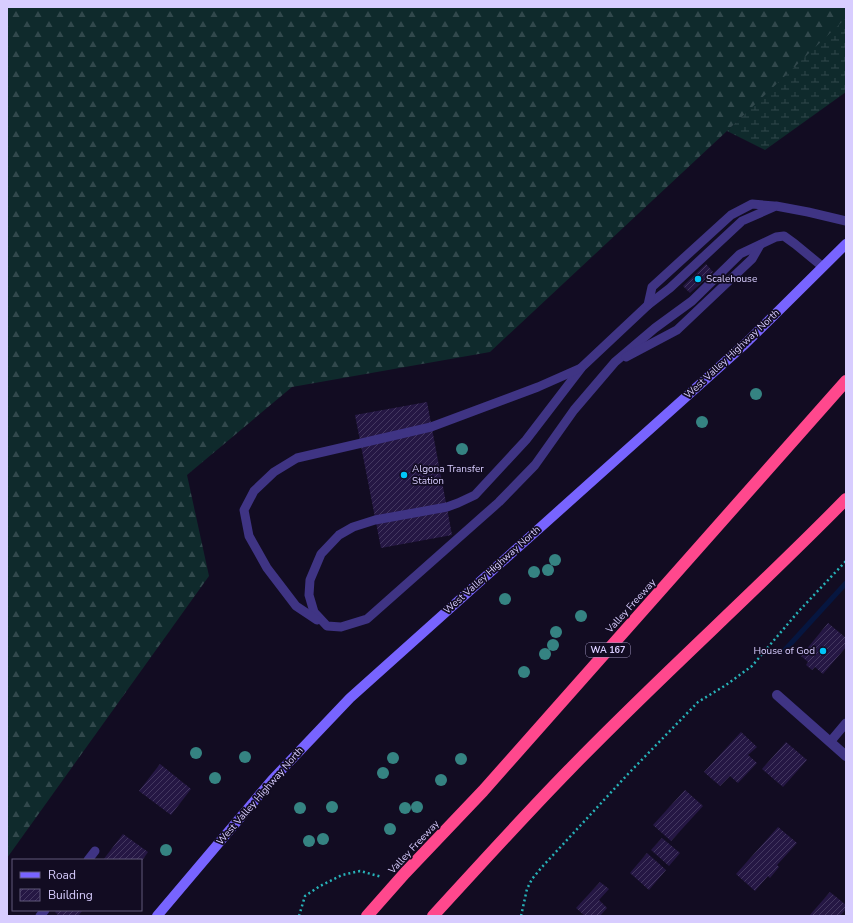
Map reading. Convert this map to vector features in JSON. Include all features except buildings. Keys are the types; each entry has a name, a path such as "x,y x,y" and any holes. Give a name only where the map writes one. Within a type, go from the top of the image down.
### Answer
{"highway":[{"name":"Valley Freeway","path":"367,916 489,785 846,381"},
{"path":"433,916 569,770 640,699 793,553 846,499"}],"main road":[{"name":"West Valley Highway North","path":"157,916 272,780 350,698 745,344 846,244"}],"street":[{"path":"777,695 846,756"}],"lane":[{"path":"648,305 652,287 731,215 752,204 776,206 846,221"},
{"path":"327,626 314,612 309,595 310,580 321,554 339,535 353,527 375,520 447,507 475,495 526,440 582,367 648,305 670,288 742,221 776,206"},
{"path":"582,367 538,387 431,427 297,458 274,472 254,491 244,510 250,536 267,568 296,606 327,626 341,627 367,618 499,502 535,465 574,410 616,362 655,328 692,301 740,254 776,237 784,236 823,267"},
{"path":"616,362 677,330 752,259 760,245"},
{"path":"830,742 846,723"},
{"path":"89,859 95,851"}],"path":[{"path":"521,916 527,889 532,879 552,856 628,774 698,702 726,685 752,666 798,612 846,561"},
{"path":"298,916 305,896 320,886 342,875 360,871 398,881"}],"green space":[{"path":"7,7 846,7 846,20 490,352 292,387 187,475 209,576 7,858"},
{"path":"846,18 846,92 765,150 727,131"}],"waterway":[{"path":"784,651 846,583"}],"place":[{"name":"Scalehouse","path":"698,279"},
{"name":"Algona Transfer Station","path":"404,475"},
{"name":"House of God","path":"823,651"}]}
